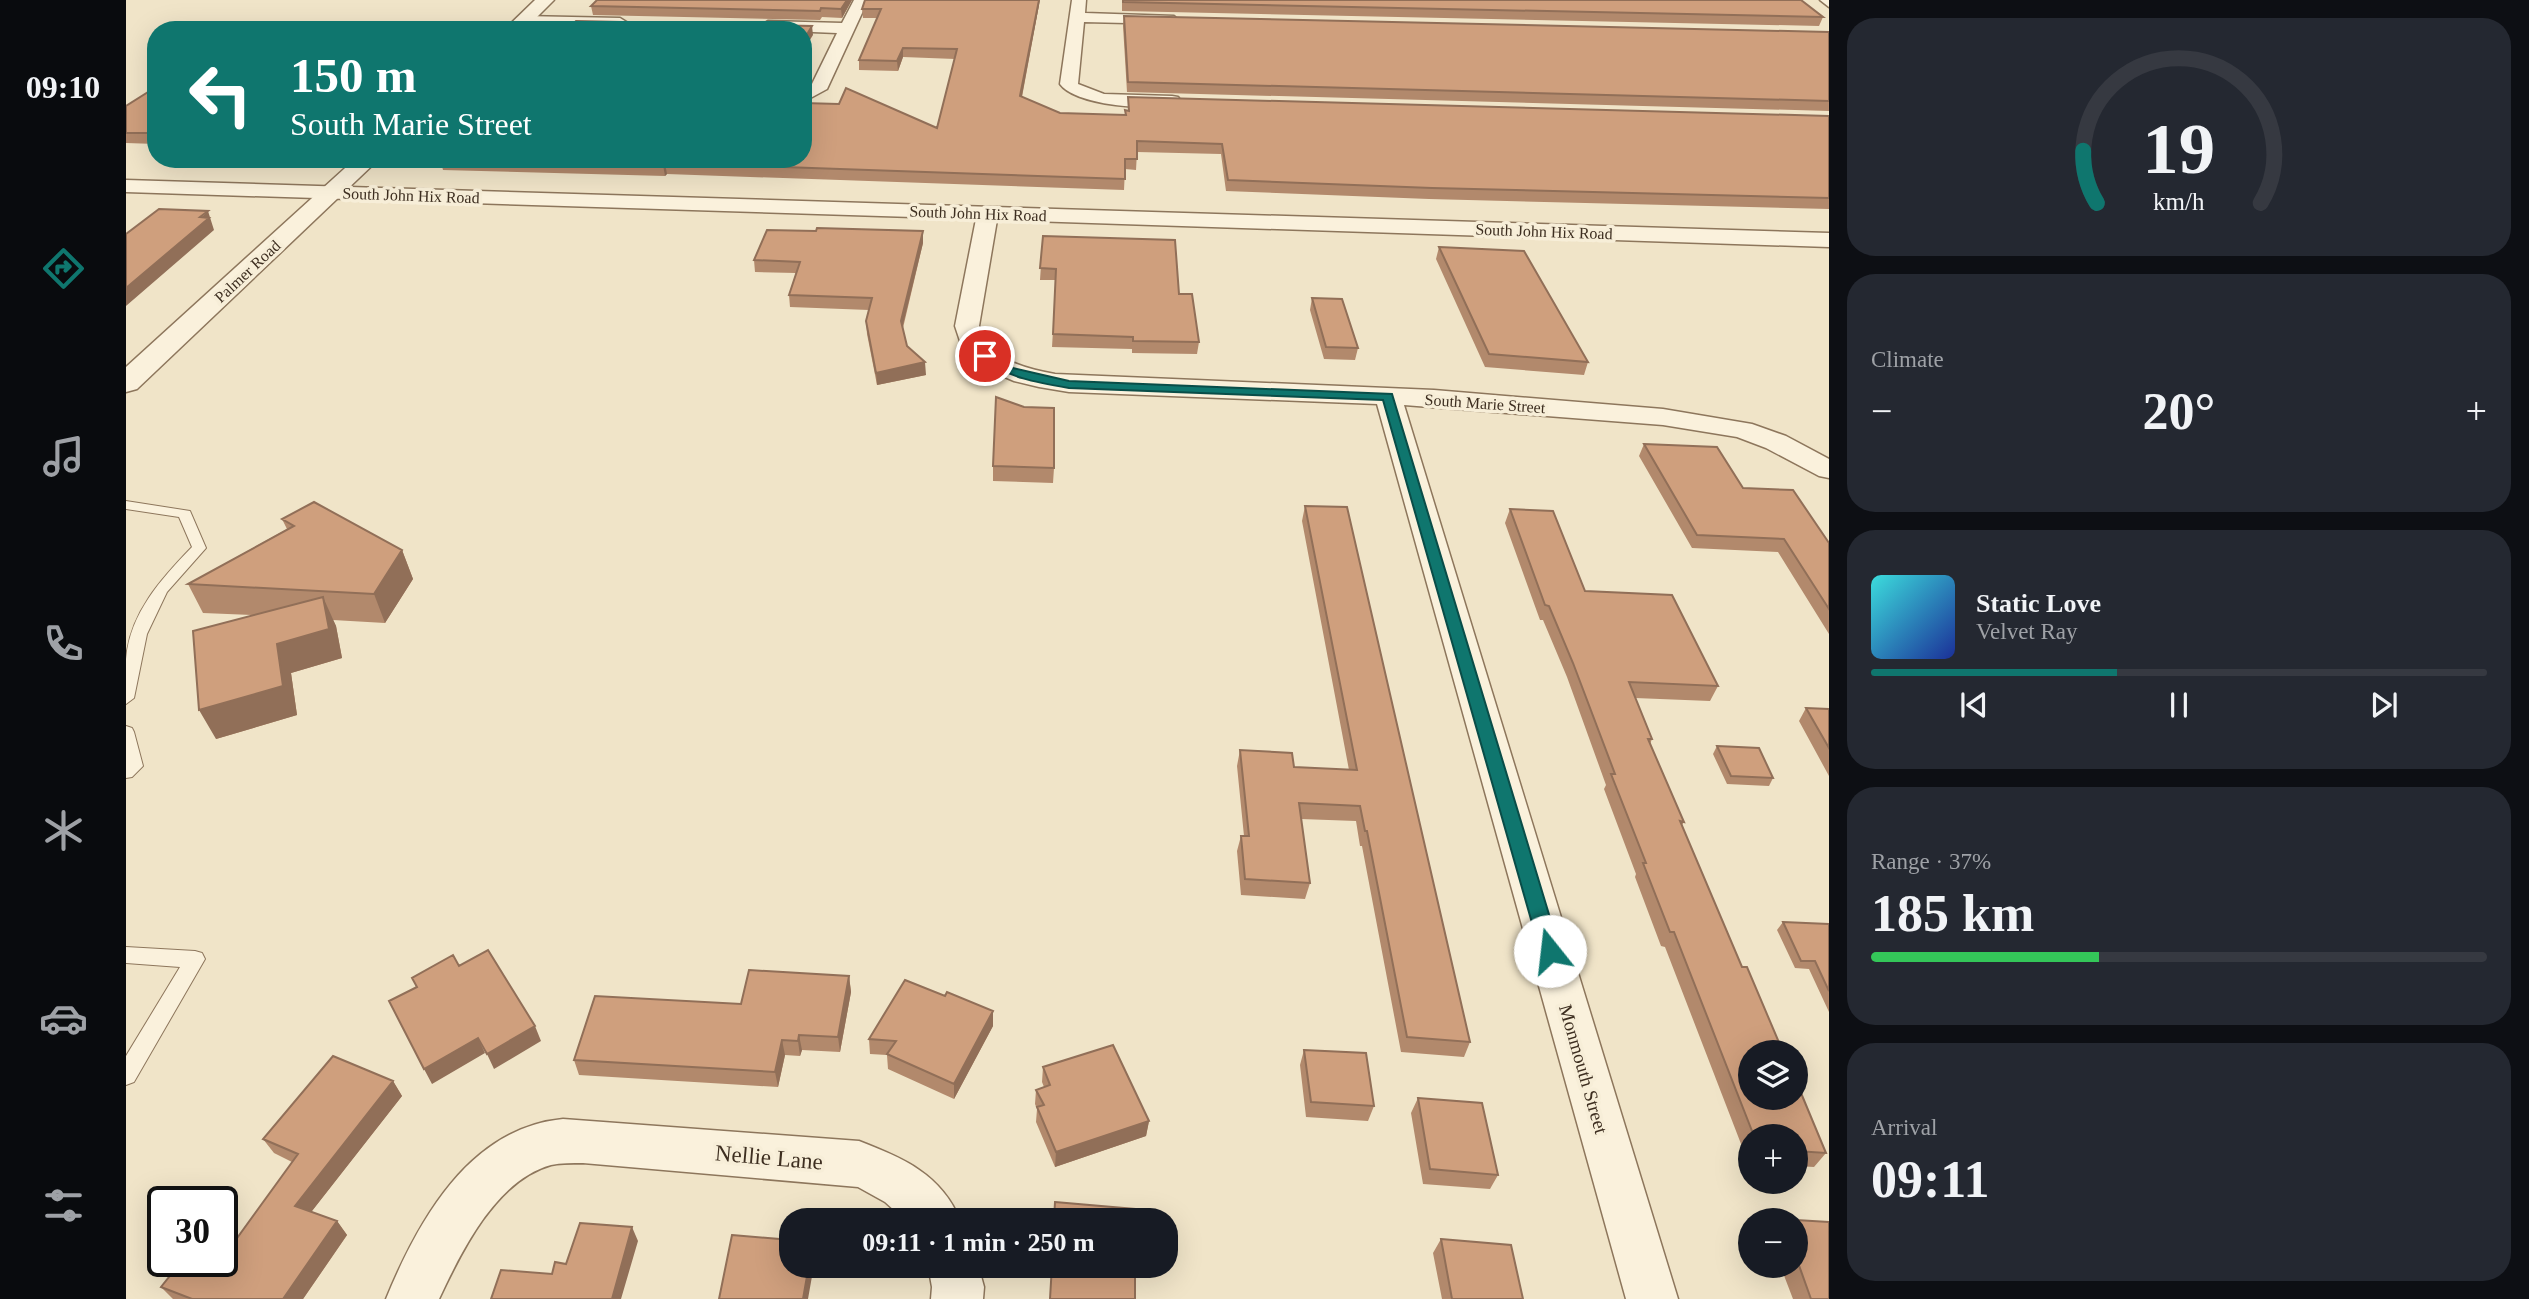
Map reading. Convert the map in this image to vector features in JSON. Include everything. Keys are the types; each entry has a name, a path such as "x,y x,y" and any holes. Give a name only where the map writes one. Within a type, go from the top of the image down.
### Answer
{"street":[{"path":"522,21 545,0"},
{"path":"812,92 818,89 861,0"},
{"path":"1181,19 1078,8 1069,84 1080,93 1090,96 1118,100 1186,101"},
{"path":"812,27 846,28"},
{"name":"Palmer Road","path":"126,383 358,168"},
{"name":"South John Hix Road","path":"126,186 1829,240"},
{"name":"South Marie Street","path":"988,213 967,327 975,347 1009,371 1030,378 1069,384 1388,396 1663,417 1721,425 1776,443 1829,470"},
{"name":"Monmouth Street","path":"1388,396 1652,1299"},
{"name":"Nellie Lane","path":"412,1299 468,1197 489,1175 530,1151 551,1143 583,1141 859,1164 885,1174 915,1194 926,1208"},
{"path":"956,1278 957,1299"}],"lane":[{"path":"126,505 185,514 199,548 160,590 139,634 126,698"},
{"path":"126,732 134,766 126,772"},
{"path":"126,955 195,959 126,1074"}],"building":[{"path":"597,0 847,0 841,9 821,8 820,11 591,6"},
{"path":"865,0 1039,0 1020,96 1060,113 1126,115 1125,110 1129,111 1128,97 1829,116 1829,198 1228,180 1222,144 1137,141 1137,159 1125,159 1125,179 809,168 812,168 812,103 839,104 846,88 937,128 957,49 903,48 897,61 859,60 881,9 862,9"},
{"path":"1801,0 1823,17 1123,2"},
{"path":"1124,16 1829,32 1829,101 1128,82"},
{"path":"147,93 147,133 126,133 126,106"},
{"path":"159,209 208,211 200,217 209,218 126,288 126,234"},
{"path":"817,228 923,231 901,321 907,346 925,362 876,373 866,321 872,298 789,295 800,262 754,260 767,230 816,231"},
{"path":"1043,236 1175,240 1179,294 1192,294 1199,342 1133,341 1133,337 1053,334 1056,269 1040,268"},
{"path":"1439,247 1524,251 1588,362 1489,354"},
{"path":"1312,298 1342,299 1358,348 1326,347"},
{"path":"996,397 1024,407 1054,408 1054,468 993,466"},
{"path":"1644,444 1717,447 1743,488 1793,490 1829,543 1829,609 1784,539 1697,535"},
{"path":"314,502 402,550 374,594 188,584 294,526 282,519"},
{"path":"1305,506 1347,507 1470,1042 1407,1037 1360,806 1299,803 1310,883 1245,879 1241,836 1249,836 1240,750 1292,753 1294,767 1357,770"},
{"path":"1510,509 1553,511 1585,591 1672,595 1718,686 1629,682 1652,739 1648,739 1684,822 1680,821 1742,967 1747,967 1778,1040 1738,1040 1738,1095 1674,932 1670,932 1643,863 1646,863 1611,774 1615,774 1573,663 1549,606 1545,605"},
{"path":"323,597 329,629 277,644 283,686 199,710 193,631"},
{"path":"1806,708 1829,709 1829,748"},
{"path":"1717,746 1759,748 1773,778 1731,776"},
{"path":"1783,922 1829,924 1829,991 1815,961 1801,961"},
{"path":"488,950 535,1026 487,1054 478,1038 424,1069 389,1001 417,987 412,978 453,955 459,966"},
{"path":"749,970 849,976 838,1037 799,1035 798,1041 782,1040 775,1072 574,1060 595,996 741,1004"},
{"path":"905,980 945,996 947,992 993,1011 954,1084 887,1054 896,1041 869,1039"},
{"path":"1113,1045 1149,1121 1056,1152 1037,1107 1044,1105 1036,1090 1050,1085 1043,1067"},
{"path":"1304,1050 1366,1053 1374,1106 1311,1102"},
{"path":"333,1056 393,1081 295,1206 337,1221 283,1299 192,1299 161,1287 169,1277 238,1277 238,1237 298,1154 263,1139"},
{"path":"1418,1098 1482,1103 1498,1175 1430,1169"},
{"path":"1744,1110 1808,1110 1826,1153 1808,1152 1808,1124 1749,1124"},
{"path":"1055,1202 1124,1208 1055,1208"},
{"path":"1808,1221 1829,1222 1829,1299 1811,1299 1804,1278 1808,1278"},
{"path":"580,1223 632,1227 612,1299 491,1299 501,1270 552,1274 555,1262 566,1264"},
{"path":"732,1235 779,1239 779,1278 807,1278 803,1299 719,1299"},
{"path":"1441,1239 1511,1245 1523,1299 1452,1299"},
{"path":"1051,1278 1135,1278 1135,1299 1050,1299"}],"route":[{"path":"985,356 1009,371 1048,382 1388,396 1550,951"}]}
